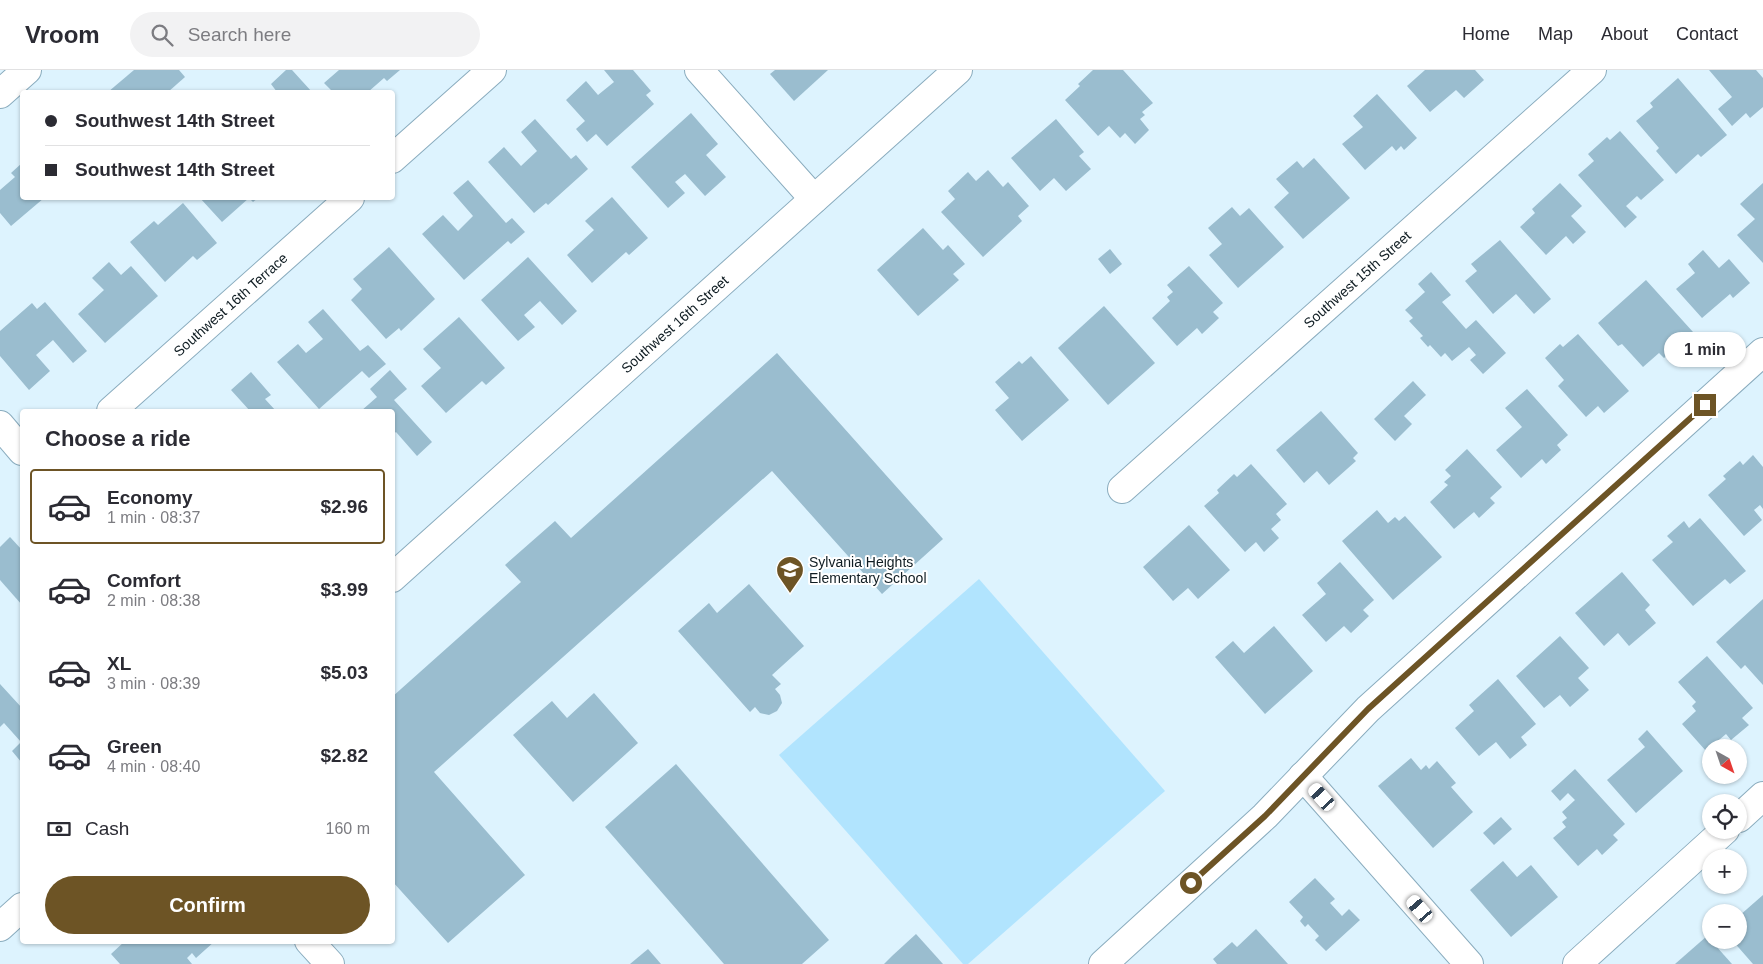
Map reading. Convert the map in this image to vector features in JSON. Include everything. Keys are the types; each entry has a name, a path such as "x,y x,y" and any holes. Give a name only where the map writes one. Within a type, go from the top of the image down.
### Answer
{"street":[{"path":"0,94 27,70"},
{"path":"395,156 492,70"},
{"path":"699,70 814,199"},
{"name":"Southwest 16th Street","path":"395,575 958,70"},
{"name":"Southwest 15th Street","path":"1122,488 1592,70"},
{"name":"Southwest 16th Terrace","path":"112,409 348,200"},
{"path":"1103,964 1265,816 1341,734 1763,352"},
{"path":"0,425 20,449"},
{"path":"1303,776 1469,964"},
{"path":"1747,811 1763,796"},
{"path":"1577,964 1715,839"},
{"path":"0,927 20,909"},
{"path":"312,944 330,964"}],"shaded area":[{"path":"979,579 1165,791 968,964 963,964 779,755"}],"building":[{"path":"134,70 179,70 185,77 170,90 110,90"},
{"path":"286,70 292,70 310,90 276,90 271,84"},
{"path":"339,70 400,70 387,81 384,78 370,90 331,90 324,83"},
{"path":"604,70 633,70 651,91 646,95 654,104 607,146 596,134 587,142 576,129 585,121 566,100 586,81 598,95 614,82"},
{"path":"775,70 828,70 794,101 770,74"},
{"path":"1093,70 1123,70 1153,103 1142,112 1145,115 1140,119 1149,130 1135,144 1125,133 1120,138 1109,126 1098,136 1065,100"},
{"path":"1425,70 1475,70 1484,80 1464,98 1456,90 1430,112 1407,86"},
{"path":"1709,70 1756,70 1763,78 1763,107 1750,118 1746,113 1732,126 1718,109 1732,97"},
{"path":"1678,78 1727,135 1701,157 1698,154 1676,174 1656,151 1659,148 1636,121 1653,107 1650,103"},
{"path":"1377,94 1417,138 1404,150 1401,146 1396,151 1392,146 1365,170 1342,144 1363,127 1353,116"},
{"path":"691,113 718,144 706,155 726,177 705,196 685,174 675,182 685,193 668,208 631,167"},
{"path":"535,119 571,159 576,155 588,169 548,205 546,203 534,213 488,162 504,147 521,166 537,151 521,132"},
{"path":"1056,119 1084,152 1079,156 1091,169 1066,191 1054,178 1040,191 1011,158"},
{"path":"1620,131 1664,180 1641,200 1637,196 1626,206 1637,217 1625,228 1578,175 1594,161 1588,154 1607,137 1610,140"},
{"path":"1314,158 1350,198 1303,239 1274,207 1289,193 1276,179 1297,161 1303,168"},
{"path":"20,165 20,200 42,200 11,226 0,213 0,190 15,177 11,173"},
{"path":"988,170 1003,187 1008,182 1029,206 1018,216 1022,221 983,257 941,212 955,199 948,191 968,172 976,181"},
{"path":"468,180 506,223 512,218 525,232 511,244 508,241 464,280 422,234 443,215 458,231 473,216 453,193"},
{"path":"1560,183 1582,206 1571,216 1586,232 1573,244 1566,236 1546,255 1520,227 1535,213 1532,209"},
{"path":"1763,183 1763,263 1737,235 1755,219 1740,204"},
{"path":"612,197 648,238 629,255 626,252 592,283 567,255 594,230 585,221"},
{"path":"202,200 247,200 222,222"},
{"path":"183,203 217,243 197,260 193,256 165,282 130,242 154,221 158,225"},
{"path":"1232,207 1240,216 1249,208 1284,247 1238,288 1209,255 1222,244 1208,228"},
{"path":"923,228 943,250 948,245 965,264 953,274 959,280 918,316 877,270"},
{"path":"1500,240 1551,299 1534,314 1516,294 1493,314 1465,281 1477,271 1471,264"},
{"path":"389,247 435,299 401,331 399,328 386,339 351,300 362,289 353,279"},
{"path":"1110,249 1122,264 1110,274 1098,259"},
{"path":"1703,250 1719,268 1729,259 1750,283 1733,298 1730,294 1702,318 1676,289 1695,273 1688,264"},
{"path":"528,257 577,311 562,325 540,301 524,315 535,327 518,341 481,300"},
{"path":"109,262 121,275 131,266 158,296 105,343 78,314 104,290 92,278"},
{"path":"1189,266 1223,303 1213,312 1219,318 1202,334 1197,328 1177,346 1152,318 1170,301 1167,297 1173,292 1167,285"},
{"path":"1431,272 1451,295 1442,302 1466,329 1476,320 1506,353 1483,374 1470,360 1476,355 1469,347 1452,361 1445,353 1441,357 1430,345 1428,347 1420,338 1423,336 1409,321 1413,318 1405,310 1425,292 1418,284"},
{"path":"1646,280 1693,332 1664,358 1659,353 1643,367 1622,344 1618,346 1598,323"},
{"path":"45,302 87,351 73,363 53,340 36,355 50,371 29,390 0,356 0,331 32,303 37,309"},
{"path":"1104,306 1155,363 1108,405 1058,348"},
{"path":"323,309 360,351 368,345 386,364 369,378 362,371 319,409 277,362 298,344 306,353 323,339 308,322"},
{"path":"459,317 505,368 486,385 482,381 446,413 421,386 441,368 423,349"},
{"path":"1578,334 1629,391 1604,413 1598,406 1586,417 1558,386 1564,380 1545,358 1560,344 1563,347"},
{"path":"777,353 943,539 882,594 772,471 434,772 525,875 448,943 395,884 395,694 521,582 505,565 555,521 571,538"},
{"path":"1031,356 1069,400 1022,441 995,410 1009,398 995,382 1019,361 1022,364"},
{"path":"390,370 407,389 394,400 432,442 417,456 395,433 395,409 363,409 377,397 370,389"},
{"path":"251,372 271,395 265,399 274,409 248,409 231,390"},
{"path":"1413,381 1426,395 1404,416 1412,424 1395,441 1374,419"},
{"path":"1527,389 1568,435 1557,445 1561,450 1546,464 1542,459 1521,478 1496,450 1522,427 1505,408"},
{"path":"1321,411 1358,453 1353,458 1356,461 1329,485 1317,471 1304,483 1276,450"},
{"path":"1467,449 1502,487 1490,498 1495,503 1479,518 1474,512 1454,529 1430,502 1448,485 1444,482 1451,476 1445,470"},
{"path":"1753,455 1763,467 1763,509 1760,505 1754,510 1762,520 1744,536 1708,495 1726,479 1723,476 1732,468 1740,461 1743,465"},
{"path":"1251,464 1287,504 1276,514 1281,520 1271,529 1279,538 1264,552 1256,542 1245,552 1204,506 1219,493 1217,490 1234,474 1237,477"},
{"path":"1377,510 1388,523 1395,517 1399,521 1405,516 1442,557 1393,600 1342,541"},
{"path":"1700,518 1746,571 1730,584 1725,579 1693,606 1652,560 1673,542 1667,536 1684,521 1689,528"},
{"path":"1189,525 1230,570 1198,599 1188,588 1173,601 1143,567"},
{"path":"10,537 20,548 20,603 0,580 0,547"},
{"path":"1340,562 1374,600 1363,610 1369,616 1351,633 1344,626 1326,642 1302,615 1326,594 1317,583"},
{"path":"1622,572 1650,605 1645,610 1656,623 1629,646 1618,633 1604,646 1575,613"},
{"path":"749,584 804,646 772,675 781,684 775,689 780,695 782,703 777,711 769,715 760,713 755,707 750,712 678,631 709,603 717,613"},
{"path":"1763,599 1763,685 1745,665 1741,669 1716,642"},
{"path":"1274,626 1313,671 1265,714 1215,657 1233,641 1244,653"},
{"path":"1560,636 1589,668 1578,678 1589,690 1570,707 1560,695 1544,708 1516,676"},
{"path":"1707,656 1753,708 1742,718 1749,725 1732,739 1726,734 1720,739 1702,739 1702,746 1682,724 1696,711 1692,706 1696,702 1678,682"},
{"path":"1498,679 1536,724 1521,737 1527,745 1510,759 1496,742 1479,756 1455,728 1474,711 1469,705"},
{"path":"0,684 20,706 20,741 4,723 0,727"},
{"path":"594,693 638,743 573,802 513,735 552,701 567,718"},
{"path":"1647,730 1683,771 1636,813 1607,780 1645,747 1638,739"},
{"path":"20,743 20,761 12,751"},
{"path":"1411,758 1421,770 1426,765 1429,769 1437,761 1456,783 1451,787 1473,812 1433,848 1378,786"},
{"path":"676,764 829,940 802,964 724,964 605,827"},
{"path":"1575,769 1625,824 1613,835 1618,840 1602,855 1597,849 1578,866 1553,838 1566,827 1562,822 1567,818 1562,812 1575,800 1568,793 1560,801 1551,791"},
{"path":"1501,817 1512,829 1494,845 1483,833"},
{"path":"1503,861 1517,877 1531,865 1558,897 1511,937 1470,890"},
{"path":"1315,878 1335,899 1330,903 1342,916 1349,909 1360,920 1326,951 1315,940 1319,936 1308,924 1305,927 1300,921 1303,917 1289,902"},
{"path":"1763,895 1763,964 1753,964 1740,949 1747,949 1747,909"},
{"path":"1256,929 1288,964 1217,964 1213,959 1232,942 1237,947"},
{"path":"916,934 943,964 884,964 892,956"},
{"path":"1702,940 1702,949 1719,949 1732,964 1675,964"},
{"path":"122,944 212,944 196,958 192,953 187,958 192,964 120,964 111,954"},
{"path":"648,949 661,964 630,964"}],"place":[{"name":"Sylvania Heights Elementary School","path":"790,594"}],"route":[{"path":"1191,883 1265,816 1341,734 1401,678 1705,405"}]}
